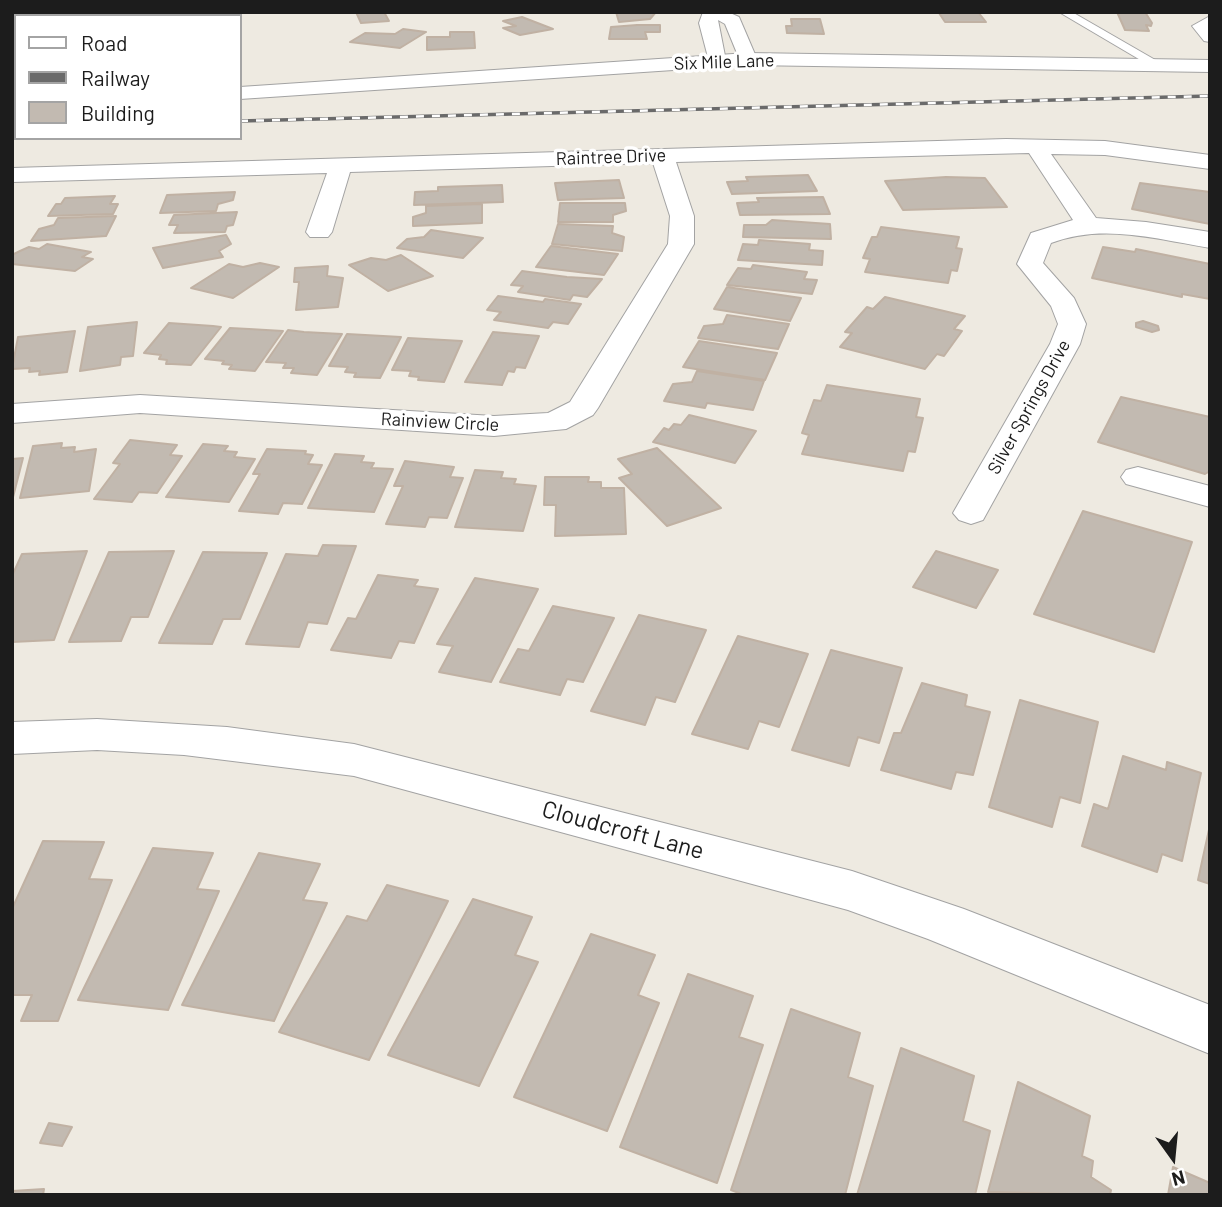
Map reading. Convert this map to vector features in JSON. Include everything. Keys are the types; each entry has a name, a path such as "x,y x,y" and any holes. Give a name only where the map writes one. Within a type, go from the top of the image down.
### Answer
{"street":[{"path":"717,61 708,23 713,12 733,22 748,59"},
{"path":"1205,12 1210,20 1200,26 1210,37"},
{"name":"Six Mile Lane","path":"242,93 748,59 1210,66"},
{"path":"1035,146 1088,225"},
{"name":"Raintree Drive","path":"12,176 1035,146 1105,148 1210,162"},
{"name":"Rainview Circle","path":"12,414 140,404 494,426 555,422 582,408 681,244 682,216 662,155"},
{"path":"319,232 341,166"},
{"name":"Silver Springs Drive","path":"971,513 1066,344 1072,324 1064,304 1030,264 1040,238 1061,228 1088,225 1210,240"},
{"path":"1138,477 1210,497"},
{"name":"Cloudcroft Lane","path":"12,738 148,739 272,747 354,760 852,891 958,929 1210,1030"}],"lane":[{"path":"1065,12 1158,65"}],"building":[{"path":"356,12 384,12 389,21 361,23"},
{"path":"616,12 656,12 650,19 619,22"},
{"path":"978,12 986,22 945,22 939,13"},
{"path":"1117,12 1145,12 1152,23 1151,26 1146,25 1149,31 1125,30"},
{"path":"522,17 553,29 520,35 503,28 516,26 503,21"},
{"path":"791,19 820,19 824,34 787,33 786,26 792,26"},
{"path":"660,25 660,32 645,32 647,39 609,39 611,27"},
{"path":"403,29 426,32 400,48 350,42 365,33 395,34"},
{"path":"450,32 474,32 475,48 427,50 427,37 450,37"},
{"path":"808,175 817,191 732,194 727,182 748,181 746,177"},
{"path":"946,177 985,178 1007,207 903,210 885,181"},
{"path":"619,180 624,198 558,200 555,183"},
{"path":"1140,183 1210,192 1210,224 1132,209"},
{"path":"502,185 503,202 414,205 415,192 438,191 438,187"},
{"path":"235,192 233,200 218,204 216,211 160,213 167,195"},
{"path":"115,196 110,204 118,204 113,214 48,216 56,204 61,204 65,198"},
{"path":"823,197 830,214 740,215 737,203 759,202 757,198"},
{"path":"560,203 625,203 626,211 613,215 613,222 558,222"},
{"path":"482,204 482,223 413,226 413,217 426,213 426,206"},
{"path":"237,212 233,225 227,226 225,232 174,233 178,225 169,225 174,215"},
{"path":"116,216 106,236 31,241 39,229 54,225 58,218"},
{"path":"772,220 830,224 831,239 743,237 744,225 766,225"},
{"path":"558,224 613,226 612,233 624,237 622,251 552,244"},
{"path":"881,227 959,237 956,248 962,249 957,271 951,270 948,283 865,272 870,259 863,258 872,237 877,237"},
{"path":"431,230 483,238 463,258 397,248 407,239 424,237"},
{"path":"226,235 231,244 219,251 223,257 163,268 153,248"},
{"path":"759,240 810,244 809,250 823,251 822,265 738,260 743,244 758,245"},
{"path":"47,244 91,252 82,257 93,259 75,271 12,264 12,255 29,247 39,249"},
{"path":"551,246 618,254 604,275 536,267"},
{"path":"1103,247 1135,252 1136,249 1210,264 1210,299 1182,294 1182,297 1092,278"},
{"path":"401,255 433,276 388,291 349,265 371,258 386,260"},
{"path":"260,263 279,267 233,298 191,288 229,264 243,267"},
{"path":"753,265 807,272 804,279 817,280 812,294 727,285 738,268 751,269"},
{"path":"328,266 327,276 343,278 338,307 296,310 299,282 294,282 295,268"},
{"path":"522,271 602,279 587,297 573,295 570,300 518,292 523,286 511,285"},
{"path":"727,287 801,298 790,321 714,309"},
{"path":"498,296 581,304 568,324 553,322 548,328 494,320 501,312 487,310"},
{"path":"885,297 965,316 954,329 962,331 944,356 937,354 925,369 840,347 852,333 845,332 867,307 873,309"},
{"path":"727,315 789,324 778,349 698,338 704,326 723,324"},
{"path":"1143,321 1158,326 1159,330 1152,332 1136,327 1136,323"},
{"path":"137,322 133,356 121,357 120,365 80,371 88,327"},
{"path":"169,323 221,327 191,365 166,364 167,360 159,359 161,355 144,353"},
{"path":"230,328 283,331 255,371 229,369 232,365 222,364 224,361 205,359"},
{"path":"288,330 342,334 317,375 291,373 294,368 283,368 286,363 266,362"},
{"path":"75,331 67,372 39,375 40,371 29,372 30,368 12,369 18,337"},
{"path":"493,332 539,336 525,368 516,367 514,372 508,371 502,385 465,382"},
{"path":"347,334 401,337 380,378 354,377 356,373 345,372 348,367 329,366"},
{"path":"408,338 462,341 444,382 418,380 419,377 409,376 411,371 392,370"},
{"path":"699,341 777,353 765,380 683,367"},
{"path":"697,371 764,381 753,410 707,403 705,408 664,401 673,384 692,382"},
{"path":"827,385 920,399 916,417 923,418 915,452 908,451 903,471 802,454 809,435 802,433 814,400 821,401"},
{"path":"1121,397 1210,417 1210,471 1205,474 1098,442"},
{"path":"689,415 756,431 735,463 653,442 664,428 669,430 674,424 681,425"},
{"path":"130,440 177,445 170,455 182,456 157,493 139,492 132,502 94,499 120,464 113,463"},
{"path":"62,443 61,448 75,447 74,452 96,449 89,491 20,498 33,446"},
{"path":"203,444 228,446 224,451 237,452 234,457 255,459 229,502 166,497"},
{"path":"657,448 721,508 667,526 619,478 632,474 618,459"},
{"path":"267,449 306,451 305,454 313,455 308,464 322,465 302,504 283,503 278,514 239,511 260,474 253,474"},
{"path":"335,454 364,456 361,462 374,463 371,468 393,469 374,512 308,508"},
{"path":"23,458 12,501 12,459"},
{"path":"405,461 454,467 450,477 463,478 447,518 429,517 425,527 386,524 403,486 394,486"},
{"path":"475,470 503,472 501,478 516,479 514,484 536,486 523,531 455,527"},
{"path":"545,477 589,477 588,482 601,482 601,488 624,488 626,534 555,536 556,505 544,505"},
{"path":"1083,511 1192,542 1154,652 1034,614"},
{"path":"323,545 356,546 327,624 308,622 299,647 246,644 286,554 318,556"},
{"path":"87,551 54,640 12,642 12,576 22,554"},
{"path":"174,551 148,617 131,617 121,641 69,642 109,552"},
{"path":"936,551 998,570 976,608 913,587"},
{"path":"203,552 267,553 240,619 223,619 212,644 159,643"},
{"path":"378,575 418,580 414,586 438,589 414,643 399,641 391,658 331,650 348,618 356,619"},
{"path":"475,578 538,589 491,682 439,672 453,646 437,644"},
{"path":"553,606 614,618 583,682 567,679 560,695 500,682 518,649 529,651"},
{"path":"639,615 706,630 675,702 656,697 645,725 591,711"},
{"path":"738,636 808,654 779,727 759,721 748,749 692,734"},
{"path":"831,650 902,668 879,743 858,737 849,766 792,750"},
{"path":"922,683 967,695 965,706 990,712 973,775 956,772 951,789 881,770 894,733 901,733"},
{"path":"1020,700 1098,722 1080,803 1060,797 1052,827 989,807"},
{"path":"1123,756 1166,770 1167,762 1201,773 1182,861 1162,854 1157,872 1082,846 1094,804 1108,809"},
{"path":"1210,825 1210,884 1198,880"},
{"path":"43,841 104,842 89,879 112,880 58,1021 21,1021 32,995 12,995 12,909"},
{"path":"153,848 213,853 197,889 219,891 168,1010 78,1000"},
{"path":"259,853 320,864 303,900 327,903 274,1021 182,1005"},
{"path":"387,885 448,901 369,1060 279,1032 347,916 367,921"},
{"path":"473,899 532,917 515,955 538,962 479,1086 388,1055"},
{"path":"591,934 655,955 638,995 659,1003 607,1131 514,1097"},
{"path":"688,974 753,996 739,1037 763,1045 717,1183 620,1147"},
{"path":"791,1009 860,1033 848,1077 873,1086 845,1195 744,1195 731,1190"},
{"path":"901,1048 974,1076 963,1121 990,1131 975,1195 857,1195"},
{"path":"1018,1082 1090,1116 1082,1156 1093,1161 1091,1177 1111,1190 1110,1195 988,1192"},
{"path":"49,1123 72,1127 62,1146 40,1143"},
{"path":"1173,1167 1210,1183 1210,1195 1168,1195"},
{"path":"44,1189 43,1195 12,1195 12,1191"}],"railway":[{"path":"242,121 1210,96"}]}
